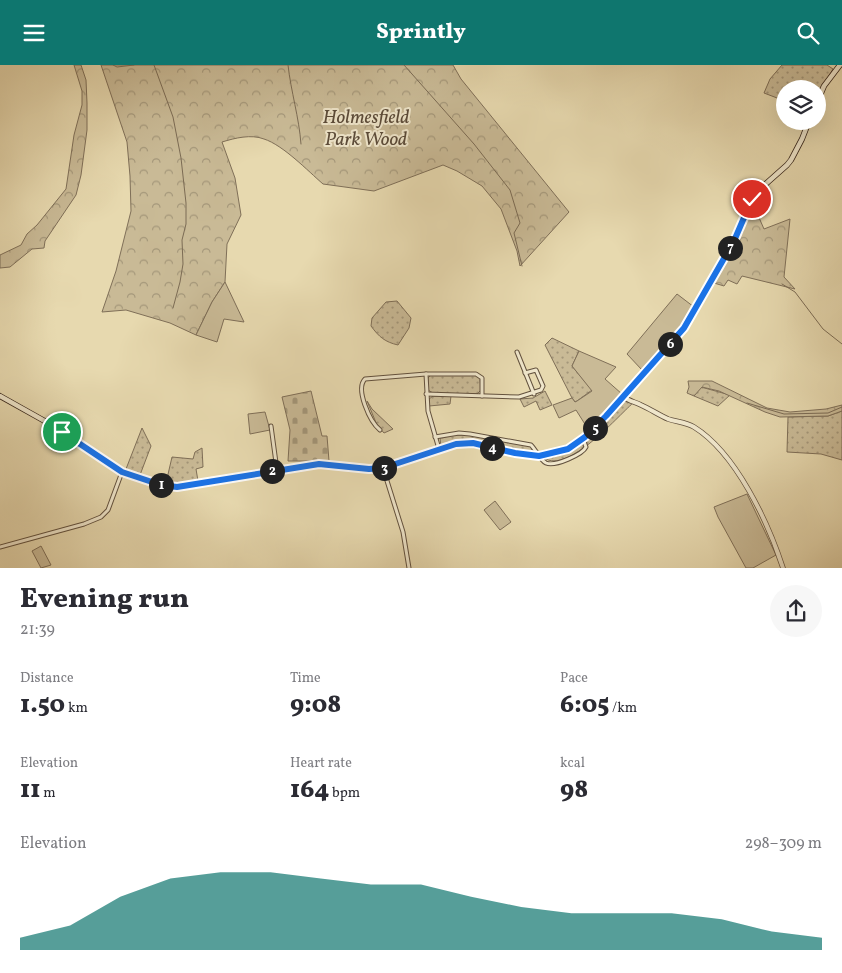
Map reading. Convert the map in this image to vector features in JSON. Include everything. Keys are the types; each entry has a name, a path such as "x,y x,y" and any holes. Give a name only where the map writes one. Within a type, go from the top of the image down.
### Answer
{"main road":[{"path":"826,83 840,65"},
{"path":"0,396 50,424 122,472 161,485 177,487 319,464 369,469 383,468 439,449 468,442 523,455 539,456 568,449 583,439 624,397 688,321 734,241 752,199 791,160 806,130"}],"street":[{"path":"517,352 534,394"},
{"path":"426,394 520,397 534,394 543,388 536,371 525,373"},
{"path":"380,430 373,423 361,387 363,381 371,378 426,374 479,375 482,378 482,396"},
{"path":"426,374 426,394 430,420 439,449"},
{"path":"624,397 668,419 684,422 694,427 719,449 734,466 743,481 775,543 783,568"},
{"path":"271,427 277,470"},
{"path":"435,437 459,433 531,445 539,456 549,464 572,457 586,449 583,439"},
{"path":"383,468 403,531 410,568"},
{"path":"0,547 84,524 101,517 108,510 122,472"}],"green space":[{"path":"74,65 81,65 86,80 87,103 87,130 81,175 76,195 45,241 44,248 32,249 10,267 0,268 0,255 21,245 27,234 37,225 66,189 74,135 82,105 82,91"},
{"name":"Holmesfield Park Wood","path":"101,65 453,65 461,79 569,212 520,266 517,251 501,209 482,186 457,171 443,165 374,191 323,184 295,159 271,142 254,137 238,138 222,142 235,178 241,215 227,244 225,282 212,302 196,335 170,323 126,310 102,312 116,271 131,211 127,142"},
{"path":"782,65 827,65 833,69 826,81 776,80 776,98 764,93 770,79"},
{"path":"753,204 764,229 790,219 784,277 795,289 742,276 737,284 728,280 724,286 714,283 743,231 746,218"},
{"path":"225,282 244,322 224,319 217,342 196,335 212,302"},
{"path":"677,294 694,307 642,370 627,354"},
{"path":"397,301 411,318 409,328 398,345 383,339 371,326 372,318 386,302"},
{"path":"552,338 579,351 572,366 592,390 575,402 545,345"},
{"path":"579,351 616,367 605,379 622,394 588,429 576,410 559,418 553,405 572,398 575,402 592,391 572,366"},
{"path":"431,375 475,375 480,378 481,390 477,394 433,393 428,390 428,378"},
{"path":"688,381 712,381 767,408 790,412 826,409 842,405 842,411 828,416 780,417 719,391 702,387 694,396 687,393"},
{"path":"701,387 730,395 718,406 694,396"},
{"path":"311,391 322,436 327,436 329,461 288,461 290,430 282,397"},
{"path":"545,391 552,405 540,410 536,401 524,407 520,399 533,398"},
{"path":"433,396 451,396 450,404 429,406 429,399"},
{"path":"367,401 372,409 393,429 384,433 377,425"},
{"path":"623,401 633,403 604,431 578,452 554,461 544,458 558,454 579,443"},
{"path":"842,411 842,460 821,454 787,452 788,417 828,416"},
{"path":"265,412 270,430 250,434 248,414"},
{"path":"142,428 151,446 140,475 126,469"},
{"path":"454,435 470,435 530,446 534,453 507,449 473,440 460,441 441,447 440,438"},
{"path":"202,448 203,467 196,469 198,481 183,484 166,483 172,457 193,459 195,452"},
{"path":"747,494 776,555 753,568 746,568 714,507"},
{"path":"495,501 511,522 500,530 484,510"},
{"path":"41,546 51,565 41,568 32,551"}],"waterway":[{"path":"113,65 117,67 134,65"},
{"path":"154,65 173,117 181,158 186,203 186,224 182,240 183,264 173,308"},
{"path":"288,65 301,144"},
{"path":"404,65 474,144 510,190 520,223 514,233 522,266"},
{"path":"782,284 795,292 823,329 842,344"},
{"path":"747,403 784,414 828,413 842,407"}],"route":[{"path":"62,432 122,472 169,487 215,482 319,464 377,469 439,449 468,442 531,456 568,449 592,431 684,328 734,241 752,199"}]}
